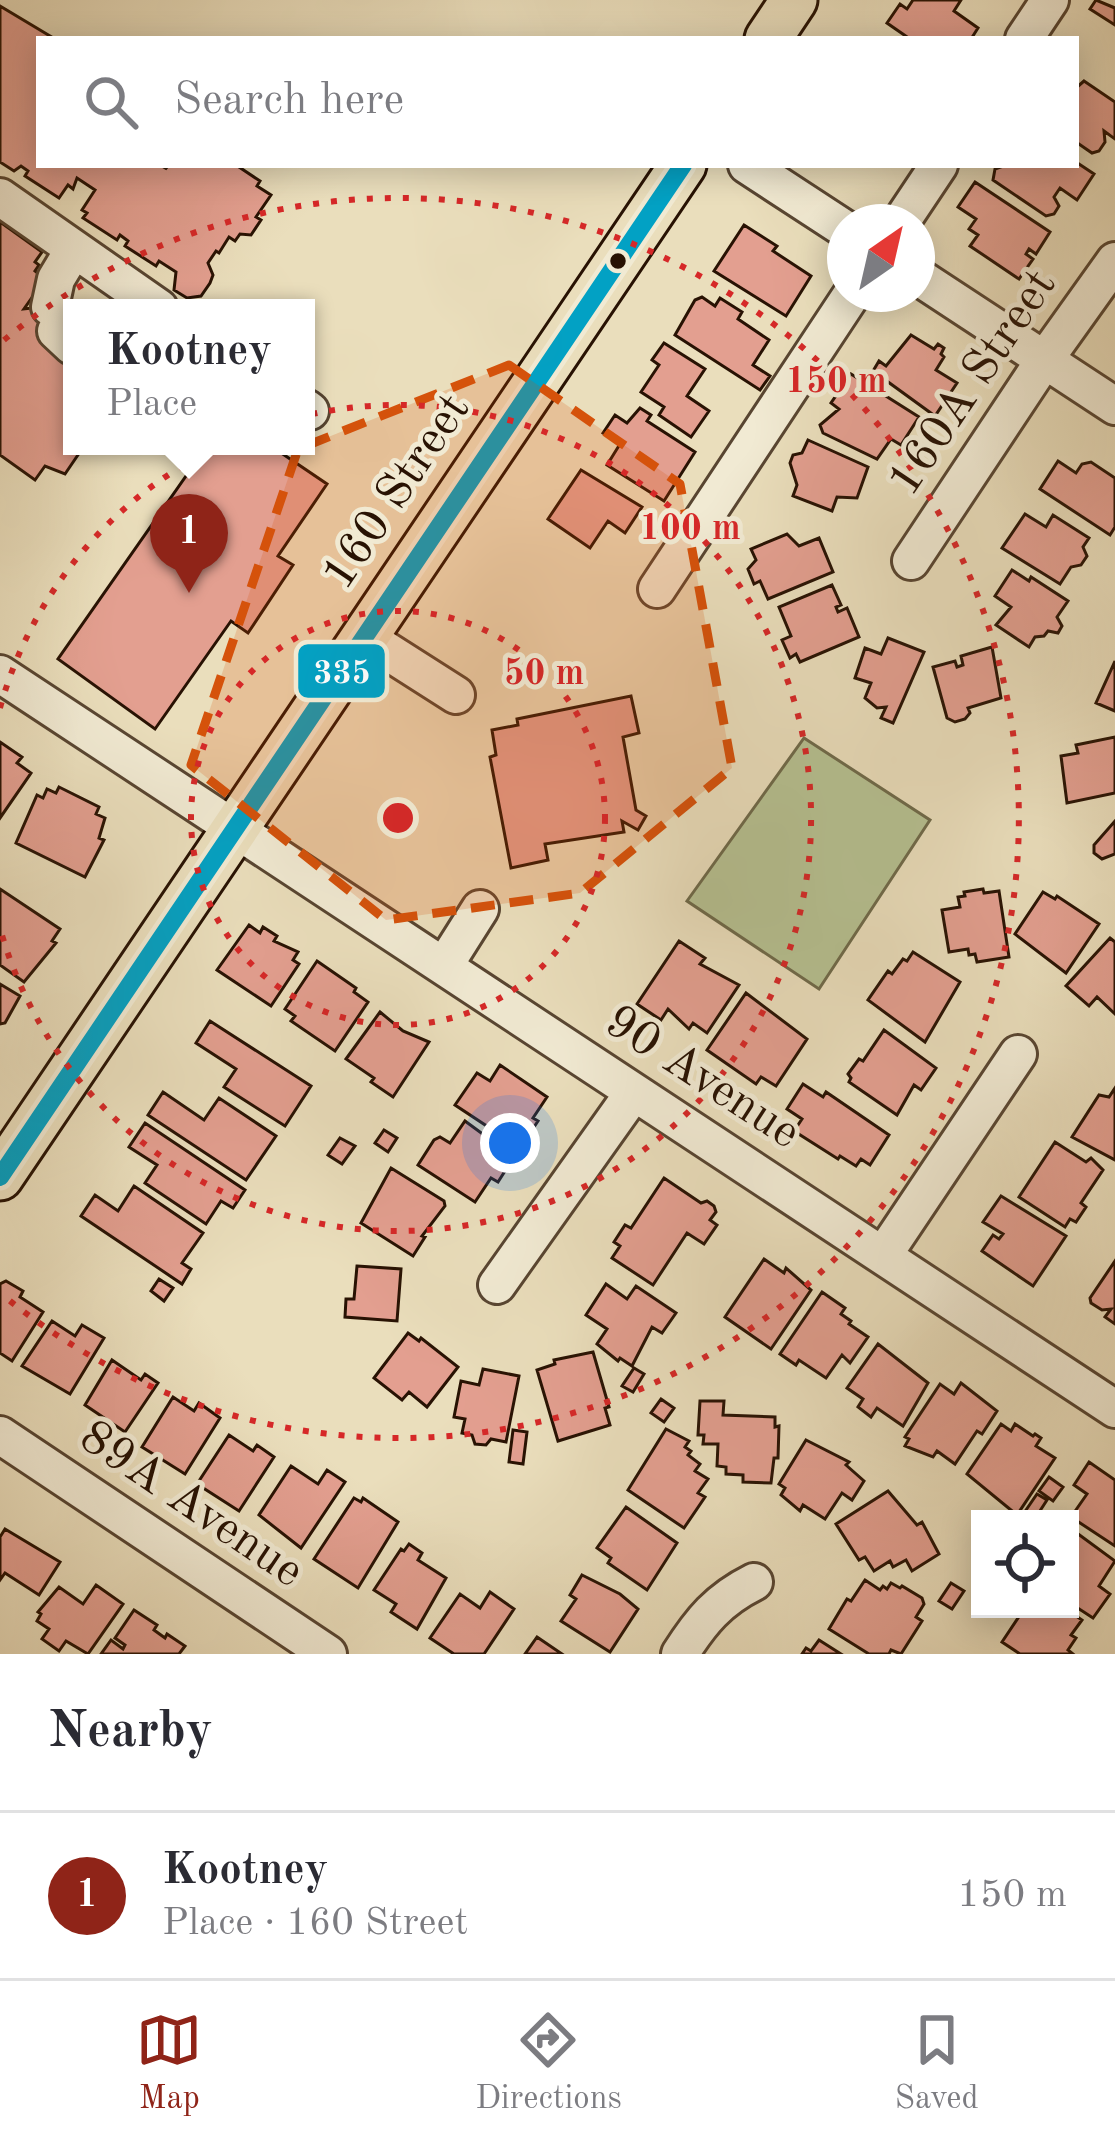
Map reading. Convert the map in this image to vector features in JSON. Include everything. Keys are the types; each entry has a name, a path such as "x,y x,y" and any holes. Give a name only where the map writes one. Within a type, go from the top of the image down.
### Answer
{"main road":[{"name":"160 Street","path":"0,1178 680,168"}],"street":[{"path":"1026,36 1050,0"},
{"path":"752,168 827,217"},
{"path":"913,204 937,168"},
{"path":"0,196 146,299"},
{"path":"59,328 56,279 74,249"},
{"name":"160A Street","path":"911,561 1115,261"},
{"path":"935,288 1115,406"},
{"path":"657,589 840,312"},
{"path":"365,637 456,695"},
{"name":"90 Avenue","path":"0,674 1115,1409"},
{"path":"444,966 481,909"},
{"path":"884,1254 1018,1054"},
{"path":"497,1285 634,1092"},
{"name":"89A Avenue","path":"0,1436 328,1654"},
{"path":"680,1654 705,1615 727,1595 754,1582"}],"highlighted area":[{"path":"509,365 680,484 732,768 580,893 386,920 191,765 298,449"}],"green space":[{"path":"804,738 930,820 819,989 687,901"}],"building":[{"path":"913,0 961,0 954,11 978,28 973,36 906,36 887,23 900,4 907,9"},
{"path":"1096,0 1115,8 1115,25 1090,9"},
{"path":"0,6 50,36 36,36 36,168 240,168 271,195 251,235 240,234 235,241 229,237 208,263 213,275 210,283 201,296 187,298 174,290 176,272 159,261 156,266 125,246 128,241 120,235 117,240 83,218 87,213 82,210 95,190 77,178 73,189 68,185 59,198 25,176 28,171 21,166 14,171 0,162"},
{"path":"1084,81 1115,102 1115,139 1104,131 1105,142 1092,153 1079,144 1079,85"},
{"path":"1079,164 1094,174 1077,200 1060,188 1054,197 1059,206 1046,216 993,180 995,169 1079,168"},
{"path":"975,182 1050,232 1036,254 1029,249 1026,254 1033,259 1019,279 970,246 978,235 969,229 976,219 958,207"},
{"path":"0,222 42,252 35,271 45,279 24,309 63,304 63,455 78,455 65,474 45,466 35,480 0,455"},
{"path":"744,225 811,276 786,316 714,271"},
{"path":"702,297 715,306 720,298 742,312 738,319 769,340 753,365 770,376 760,390 675,335 695,300"},
{"path":"911,335 934,349 938,344 944,348 936,370 957,383 935,416 873,371 879,361 886,366"},
{"path":"664,343 705,369 687,396 709,411 691,437 659,415 664,407 641,392 659,365 652,360"},
{"path":"851,374 919,417 901,445 891,439 877,459 823,433 820,425 839,409 831,403"},
{"path":"640,408 651,415 647,421 695,452 664,501 607,465 620,444 603,433 615,415 627,423"},
{"path":"808,440 868,467 857,498 837,497 832,511 793,496 797,485 790,463"},
{"path":"201,455 284,455 327,484 278,556 293,565 248,633 231,621 155,729 58,659"},
{"path":"1058,461 1076,473 1082,464 1091,462 1115,478 1115,527 1110,535 1040,489"},
{"path":"581,470 642,507 625,533 608,521 590,548 548,519"},
{"path":"1025,514 1046,527 1053,515 1089,538 1083,547 1087,556 1081,565 1071,567 1060,584 1002,548"},
{"path":"787,534 799,546 819,538 833,572 768,599 748,569 756,560 751,549"},
{"path":"1012,570 1068,601 1057,617 1062,626 1058,633 1048,631 1035,637 1029,647 996,625 1011,607 995,596"},
{"path":"832,585 841,605 836,607 838,612 847,608 859,637 800,662 796,654 790,658 782,640 791,636 779,607"},
{"path":"888,638 924,652 893,723 881,718 886,707 877,708 865,698 871,683 855,678 865,648 881,654"},
{"path":"992,647 1001,698 968,708 965,719 947,718 933,667 955,661 957,667 963,665 961,656"},
{"path":"1115,661 1115,711 1096,703"},
{"path":"631,696 639,733 623,737 636,810 646,816 638,830 622,821 624,832 545,844 548,860 511,868 490,757 496,755 492,730 518,725 517,719"},
{"path":"1115,737 1115,793 1067,803 1061,756 1078,753 1076,745"},
{"path":"0,742 22,757 17,763 31,773 0,818"},
{"path":"59,787 99,807 96,814 105,818 99,838 104,840 85,877 16,843 37,795 43,798 47,789 56,793"},
{"path":"1115,821 1115,854 1102,859 1094,853 1094,845"},
{"path":"0,889 60,929 52,941 56,943 24,982 0,965"},
{"path":"983,889 984,893 999,891 1009,957 977,962 968,949 949,952 942,910 960,907 958,897 965,896 964,892"},
{"path":"1043,892 1099,924 1066,973 1015,934"},
{"path":"249,925 260,933 263,927 277,936 274,941 298,952 293,960 299,964 271,1006 217,970"},
{"path":"1110,938 1115,942 1115,1014 1097,997 1089,1006 1066,986"},
{"path":"679,941 705,958 700,964 739,985 707,1033 693,1023 689,1029 668,1009 661,1020 637,1004"},
{"path":"913,952 960,982 925,1042 868,1000 888,971 892,974"},
{"path":"317,961 368,1002 335,1051 291,1021 295,1016 285,1009"},
{"path":"0,984 20,996 0,1024"},
{"path":"746,993 807,1039 776,1086 761,1077 756,1084 707,1050"},
{"path":"380,1012 403,1031 429,1042 393,1097 346,1059"},
{"path":"210,1021 311,1086 285,1126 224,1087 236,1069 196,1043"},
{"path":"884,1030 936,1068 921,1090 914,1085 897,1115 849,1082 848,1074"},
{"path":"500,1065 547,1097 520,1148 455,1105 477,1073 490,1081"},
{"path":"803,1084 823,1097 826,1092 889,1135 870,1165 861,1159 856,1166 838,1159 794,1131 802,1119 787,1109"},
{"path":"1115,1088 1115,1160 1072,1137 1099,1095 1109,1097"},
{"path":"163,1092 204,1120 219,1098 276,1136 246,1180 148,1115"},
{"path":"465,1121 514,1157 498,1182 491,1178 475,1202 418,1165 434,1140 440,1137 450,1143"},
{"path":"145,1123 245,1190 233,1208 221,1201 206,1224 145,1183 157,1165 129,1147"},
{"path":"384,1130 397,1138 388,1152 375,1143"},
{"path":"340,1138 355,1146 342,1164 328,1155"},
{"path":"1055,1142 1086,1162 1091,1158 1103,1170 1081,1203 1086,1207 1076,1222 1070,1219 1065,1227 1019,1197"},
{"path":"391,1168 444,1201 413,1256 361,1223"},
{"path":"664,1178 701,1203 714,1206 710,1220 717,1225 704,1244 687,1233 653,1285 612,1258 620,1246 614,1242 625,1225 631,1228"},
{"path":"134,1186 203,1233 182,1263 191,1269 182,1284 81,1216 95,1195 118,1211"},
{"path":"1001,1196 1066,1236 1033,1286 982,1251 993,1235 999,1239 1003,1234 983,1222"},
{"path":"764,1259 784,1273 786,1268 811,1290 771,1349 725,1317"},
{"path":"1115,1261 1115,1324 1105,1317 1111,1309 1102,1310 1090,1298"},
{"path":"357,1266 401,1269 397,1321 345,1317 346,1299 354,1299"},
{"path":"159,1279 173,1288 164,1301 151,1291"},
{"path":"6,1281 43,1312 12,1361 0,1353 0,1284"},
{"path":"606,1284 627,1299 636,1286 676,1313 662,1333 652,1327 632,1366 597,1344 607,1329 586,1315"},
{"path":"822,1292 845,1308 841,1314 868,1337 850,1363 842,1355 826,1378 780,1354"},
{"path":"52,1321 75,1336 82,1325 104,1338 70,1394 22,1366"},
{"path":"408,1333 458,1367 427,1407 409,1392 402,1400 374,1378"},
{"path":"878,1344 928,1383 903,1426 877,1408 871,1417 858,1407 863,1399 847,1388"},
{"path":"593,1352 610,1425 558,1441 537,1370 555,1364 554,1360"},
{"path":"112,1360 141,1380 145,1374 158,1383 125,1432 85,1405"},
{"path":"634,1368 644,1374 633,1392 622,1386"},
{"path":"483,1369 519,1376 506,1442 491,1439 486,1445 475,1444 472,1435 462,1433 465,1419 454,1417 461,1381 479,1385"},
{"path":"961,1383 997,1411 982,1434 977,1431 955,1464 937,1451 933,1457 905,1446 909,1439 905,1437 940,1384 954,1394"},
{"path":"173,1397 194,1411 199,1403 220,1418 185,1474 142,1447"},
{"path":"661,1399 674,1408 664,1422 651,1413"},
{"path":"700,1401 724,1401 723,1415 775,1417 778,1458 774,1458 771,1483 743,1482 743,1475 726,1474 726,1467 717,1466 718,1444 703,1444 704,1435 698,1435"},
{"path":"1001,1424 1011,1431 1015,1424 1035,1434 1041,1438 1036,1446 1055,1458 1020,1510 1011,1510 967,1474"},
{"path":"666,1429 689,1441 688,1455 700,1464 695,1471 708,1479 698,1493 705,1497 684,1528 628,1490"},
{"path":"513,1430 527,1432 523,1464 509,1462"},
{"path":"229,1435 253,1451 257,1445 274,1457 239,1511 197,1484"},
{"path":"806,1440 849,1462 846,1465 864,1481 852,1500 842,1493 825,1519 803,1505 800,1511 781,1495 785,1488 779,1484"},
{"path":"1089,1462 1115,1480 1115,1546 1079,1522 1076,1510 1087,1494 1074,1485"},
{"path":"291,1466 318,1484 327,1470 345,1482 301,1548 259,1515"},
{"path":"1049,1477 1063,1487 1053,1501 1039,1491"},
{"path":"888,1491 917,1525 922,1522 939,1554 912,1571 906,1560 893,1567 890,1561 874,1571 865,1557 859,1560 836,1524"},
{"path":"1037,1494 1047,1500 1041,1510 1026,1510"},
{"path":"354,1498 361,1502 363,1498 398,1522 358,1588 314,1559"},
{"path":"626,1507 677,1543 647,1590 608,1563 611,1558 597,1548"},
{"path":"5,1529 60,1562 39,1595 5,1573 0,1580 0,1537"},
{"path":"1079,1535 1115,1561 1099,1586 1110,1594 1093,1618 1079,1609"},
{"path":"409,1544 422,1553 418,1560 446,1578 417,1629 391,1612 396,1604 374,1590"},
{"path":"582,1575 638,1609 610,1652 561,1621 576,1599 570,1595"},
{"path":"865,1580 880,1590 891,1583 902,1586 922,1598 924,1604 916,1617 922,1621 901,1654 891,1650 869,1654 829,1629"},
{"path":"951,1583 964,1591 952,1609 939,1601"},
{"path":"96,1585 123,1604 88,1654 66,1641 59,1651 42,1639 49,1629 37,1621 38,1612 59,1587 83,1604"},
{"path":"490,1592 514,1609 484,1654 454,1654 430,1638 460,1594 480,1608"},
{"path":"134,1610 157,1625 154,1630 165,1638 167,1634 185,1646 179,1654 101,1654 111,1640 123,1649 125,1645 115,1638"},
{"path":"1018,1618 1082,1620 1071,1635 1076,1638 1068,1650 1073,1654 1020,1654 1002,1642"},
{"path":"537,1637 562,1654 525,1654"},
{"path":"819,1640 841,1654 802,1654"}],"transit line":[{"name":"335","path":"0,1177 681,168"}],"place":[{"name":"Kootney","path":"189,593"}]}
